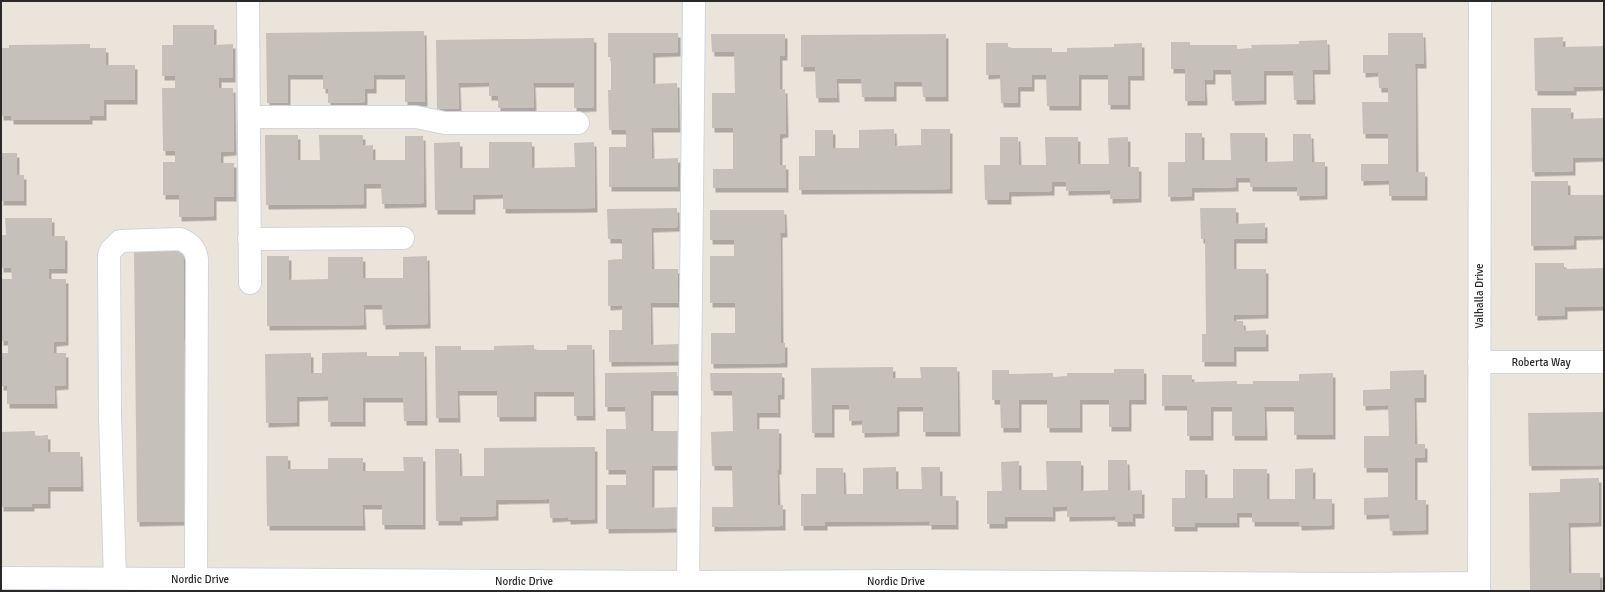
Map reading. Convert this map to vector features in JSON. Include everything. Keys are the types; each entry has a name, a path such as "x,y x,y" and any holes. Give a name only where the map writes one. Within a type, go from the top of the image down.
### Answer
{"street":[{"path":"248,1 250,283"},
{"path":"688,582 694,1"},
{"name":"Valhalla Drive","path":"1479,587 1480,1"},
{"path":"249,117 416,117 445,123 578,123"},
{"path":"249,239 403,238"},
{"path":"115,578 110,416 109,255 111,250 120,241 180,239 188,242 193,247 196,251 197,259 196,579"},
{"name":"Roberta Way","path":"1479,362 1604,362"},
{"name":"Nordic Drive","path":"4,582 115,578 688,582 913,581 1353,584 1479,587"}],"building":[{"path":"173,25 214,25 214,45 233,44 233,78 219,78 219,88 233,88 234,151 221,152 221,163 234,163 234,197 214,197 214,216 179,217 179,195 163,195 163,162 175,162 175,151 163,151 162,88 175,88 175,76 162,76 162,45 173,45"},
{"path":"424,31 425,102 405,102 405,75 374,75 374,89 365,89 365,102 328,103 328,89 323,89 323,75 288,75 288,103 267,103 266,33"},
{"path":"608,33 678,33 678,52 653,53 653,84 677,83 678,128 651,128 652,159 678,158 678,187 609,187 609,147 626,147 626,130 609,130 608,90 611,90 611,57 608,57"},
{"path":"1388,33 1423,33 1424,64 1415,64 1416,172 1425,172 1425,196 1389,196 1389,180 1361,181 1361,164 1388,164 1388,134 1363,134 1362,102 1388,102 1388,88 1379,88 1378,72 1363,73 1363,55 1388,55"},
{"path":"711,34 785,34 785,56 780,56 780,89 785,89 786,133 780,134 780,165 786,165 786,188 713,188 713,169 733,169 733,128 712,128 712,93 735,93 734,52 712,52"},
{"path":"946,34 946,97 923,97 922,82 894,82 894,97 862,97 861,79 836,79 837,98 816,98 815,67 801,67 801,35"},
{"path":"1563,37 1563,47 1604,46 1604,86 1574,87 1574,91 1535,91 1534,38"},
{"path":"594,38 594,107 574,108 574,83 533,83 534,108 498,108 498,96 489,96 489,82 458,83 459,109 437,109 436,40"},
{"path":"1327,40 1328,70 1312,70 1313,100 1294,100 1293,71 1264,71 1264,100 1232,101 1231,70 1213,70 1213,80 1204,80 1205,101 1185,101 1185,69 1171,69 1171,42 1190,42 1190,45 1237,45 1237,49 1252,48 1251,45 1299,44 1299,41"},
{"path":"986,43 1008,43 1008,48 1052,48 1052,52 1067,52 1067,48 1114,47 1114,44 1142,43 1142,76 1128,76 1128,105 1108,105 1108,75 1079,75 1079,106 1047,106 1046,75 1032,75 1032,87 1018,87 1018,103 1001,103 1000,74 986,75"},
{"path":"90,44 90,48 106,48 106,65 135,65 135,100 104,100 104,116 90,116 90,120 11,120 11,116 1,116 1,48 9,48 9,45"},
{"path":"1531,108 1571,108 1571,119 1604,118 1604,157 1573,158 1573,171 1532,172"},
{"path":"894,129 895,146 921,145 921,129 950,129 950,189 799,190 799,156 815,156 815,130 833,130 833,148 859,148 859,130"},
{"path":"1185,133 1202,133 1202,160 1231,160 1230,133 1265,133 1265,162 1293,161 1293,134 1311,134 1312,162 1325,162 1325,195 1297,196 1297,187 1250,187 1250,178 1236,178 1236,187 1192,188 1192,196 1168,197 1168,162 1185,162"},
{"path":"265,135 298,135 298,160 320,160 319,135 363,135 363,146 373,145 373,160 405,160 405,136 423,136 424,203 382,204 381,184 364,184 364,204 266,205"},
{"path":"1000,137 1018,137 1019,165 1046,165 1045,137 1078,137 1078,164 1109,164 1108,138 1128,137 1128,167 1139,167 1139,198 1110,199 1110,190 1066,191 1066,182 1052,182 1052,191 1009,192 1009,200 985,200 984,165 1000,165"},
{"path":"460,142 460,168 489,168 489,142 532,142 532,168 575,167 574,143 594,142 595,208 503,209 503,194 473,195 473,210 435,210 434,143"},
{"path":"1,153 17,153 17,175 24,175 24,201 1,201"},
{"path":"1531,181 1568,181 1568,195 1604,195 1604,235 1574,236 1574,245 1531,246"},
{"path":"677,208 678,227 651,228 652,269 678,269 678,303 650,303 651,345 679,344 679,361 609,362 609,330 622,330 622,305 608,306 608,260 622,259 622,239 608,239 607,209"},
{"path":"1200,208 1236,208 1236,224 1265,223 1265,239 1234,239 1234,269 1266,269 1266,314 1234,315 1234,321 1243,321 1244,331 1266,330 1266,347 1234,347 1234,362 1202,362 1202,334 1206,334 1205,239 1201,239"},
{"path":"710,210 784,210 785,233 780,233 781,343 785,343 785,363 711,364 711,333 735,333 735,303 710,303 710,256 734,256 734,240 710,240"},
{"path":"5,218 52,218 52,236 65,236 65,269 49,269 49,279 66,279 66,341 54,342 54,353 66,353 66,385 54,386 55,404 7,404 7,386 1,386 1,353 8,353 8,341 1,341 1,279 12,279 11,268 1,268 1,235 6,235"},
{"path":"183,247 186,521 137,522 134,248"},
{"path":"267,256 289,256 289,280 328,279 328,257 363,257 363,278 403,278 403,257 427,256 428,324 383,325 382,305 363,305 364,325 267,326"},
{"path":"1535,263 1564,263 1564,269 1604,268 1604,306 1565,307 1565,315 1535,316"},
{"path":"534,345 534,350 567,350 567,345 592,345 593,416 574,416 574,392 534,392 534,417 497,417 497,391 457,391 458,418 436,418 435,346 461,346 461,350 494,350 494,346"},
{"path":"367,352 367,356 399,356 399,352 424,352 425,421 404,421 403,398 363,398 363,422 328,422 328,396 297,397 297,422 266,423 265,354 311,353 311,373 322,373 322,353"},
{"path":"893,367 893,378 921,378 920,367 957,367 958,432 923,432 923,407 897,407 897,432 862,433 862,420 849,421 849,405 832,405 832,433 812,433 811,368"},
{"path":"1114,369 1144,369 1144,400 1129,400 1129,427 1109,427 1109,400 1080,400 1080,428 1047,428 1047,400 1019,400 1019,428 1001,428 1000,400 992,400 992,370 1009,370 1009,374 1053,373 1053,377 1067,376 1067,373 1114,373"},
{"path":"1424,370 1424,398 1414,398 1415,444 1425,444 1425,458 1415,458 1415,500 1426,500 1426,530 1390,531 1389,514 1364,515 1364,498 1388,497 1388,468 1364,468 1364,436 1389,436 1388,405 1363,406 1363,390 1390,389 1390,371"},
{"path":"677,372 678,391 651,391 651,431 678,431 678,466 652,466 652,508 679,507 679,528 606,529 606,485 626,485 626,470 606,470 606,429 626,429 625,407 605,407 605,373"},
{"path":"710,373 782,373 782,395 778,395 778,413 757,413 757,429 779,429 779,470 777,470 778,505 783,505 783,526 712,527 712,507 733,507 732,466 712,466 711,432 733,431 732,391 711,391"},
{"path":"1333,373 1333,435 1294,435 1294,407 1264,407 1265,436 1232,436 1232,407 1211,407 1211,436 1187,436 1187,406 1162,406 1162,375 1192,375 1192,382 1237,381 1237,384 1253,384 1253,381 1299,381 1299,374"},
{"path":"1604,412 1604,465 1529,466 1528,413"},
{"path":"35,431 35,436 48,435 48,452 80,452 81,487 48,487 48,504 32,504 32,507 1,507 1,432"},
{"path":"595,447 595,519 568,520 568,517 550,518 549,499 496,500 496,516 460,517 460,521 436,521 435,449 459,449 460,476 484,476 484,448"},
{"path":"266,456 288,456 288,469 328,469 328,458 363,458 363,471 404,471 403,457 423,457 423,525 382,525 382,505 362,505 363,526 267,526"},
{"path":"1108,460 1127,460 1128,491 1142,490 1142,514 1133,514 1133,522 1115,522 1115,516 1067,517 1067,506 1053,507 1053,517 1005,517 1005,524 987,524 987,491 1002,491 1001,462 1019,461 1019,490 1047,490 1046,461 1081,461 1081,491 1108,490"},
{"path":"896,467 896,489 922,489 921,467 940,467 940,496 956,496 956,525 929,525 929,521 825,522 825,526 801,526 801,494 816,494 816,468 843,468 844,494 863,494 863,468"},
{"path":"1313,468 1313,499 1332,499 1332,525 1299,526 1299,522 1252,522 1252,513 1237,513 1237,523 1195,523 1195,527 1172,527 1172,498 1185,498 1185,470 1205,470 1205,498 1233,498 1233,469 1267,469 1267,499 1295,499 1295,469"},
{"path":"1599,478 1599,522 1568,523 1569,573 1600,573 1600,591 1530,591 1529,493 1560,492 1560,479"}]}
